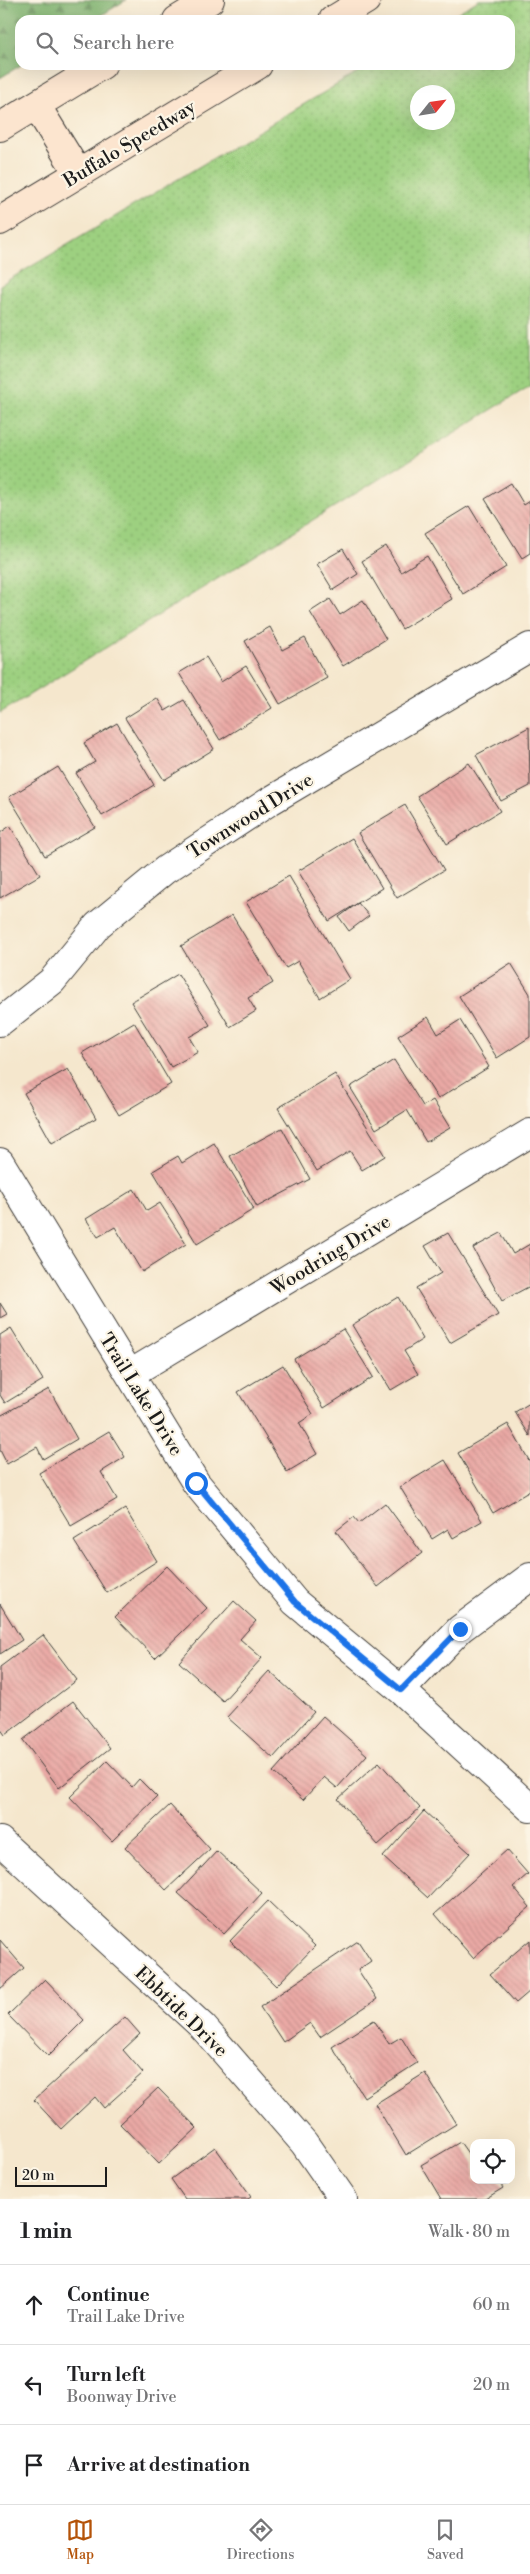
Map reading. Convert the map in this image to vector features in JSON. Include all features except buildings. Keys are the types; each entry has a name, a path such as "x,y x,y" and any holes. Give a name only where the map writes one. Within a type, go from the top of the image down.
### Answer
{"main road":[{"path":"185,15 210,0"},
{"path":"341,15 366,0"},
{"path":"0,126 94,70"},
{"name":"Buffalo Speedway","path":"0,221 250,70"},
{"path":"36,105 78,173"}],"street":[{"name":"Townwood Drive","path":"0,1022 52,981 98,925 164,870 270,801 530,647"},
{"name":"Woodring Drive","path":"130,1374 530,1133"},
{"name":"Trail Lake Drive","path":"0,1162 196,1483 295,1602 401,1690 530,1808"},
{"path":"401,1690 460,1629 530,1577"},
{"name":"Ebbtide Drive","path":"0,1841 203,2027 304,2143 342,2199"}],"green space":[{"path":"0,0 126,0 102,15 15,15 15,69 0,78"},
{"path":"479,0 530,0 530,386 0,713 0,285 362,70 515,70 515,15 454,15"}],"route":[{"path":"196,1483 295,1602 401,1690 460,1629"}]}
